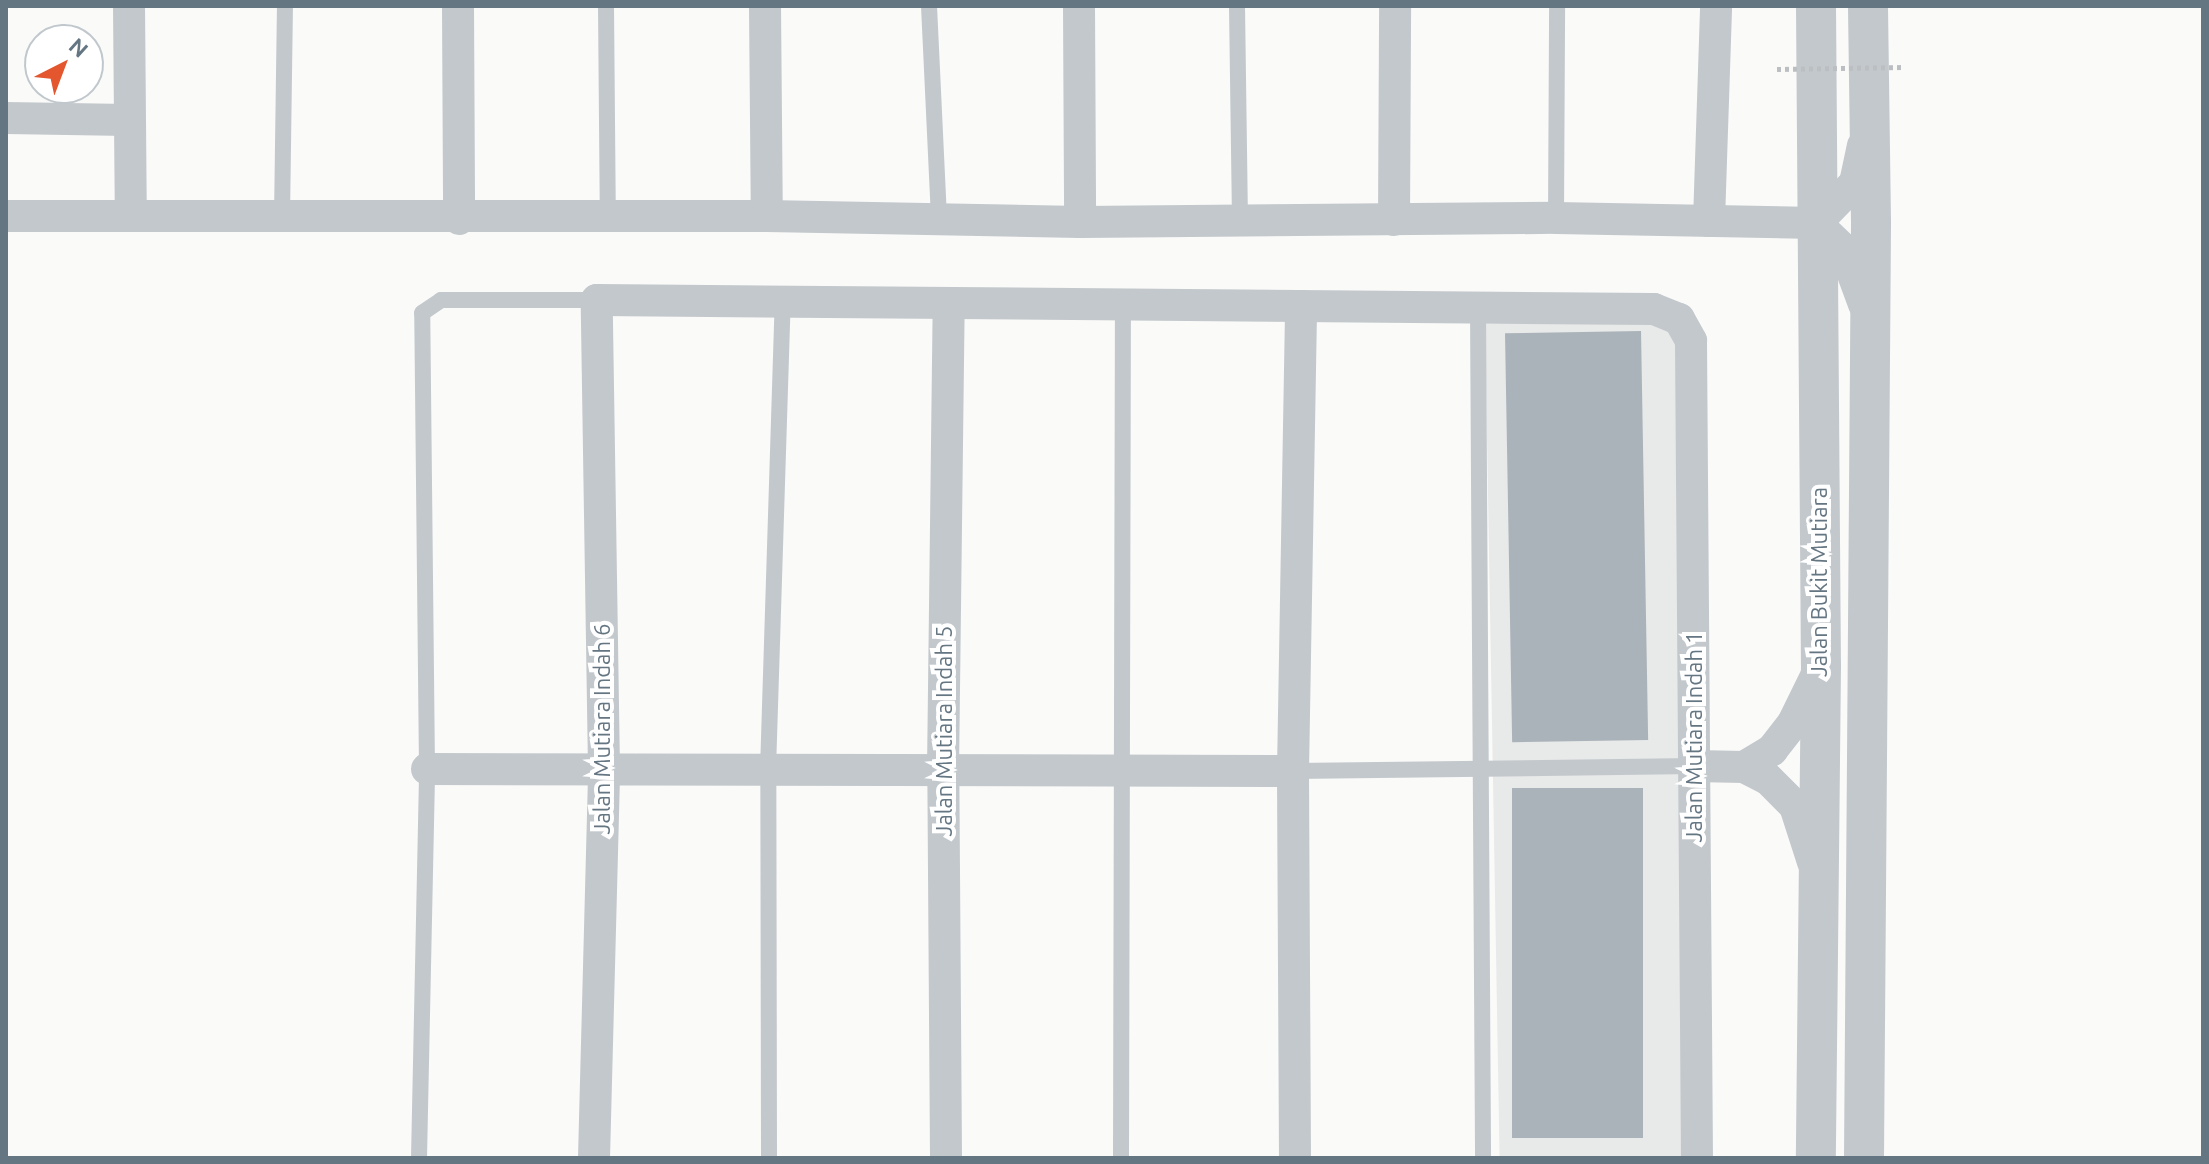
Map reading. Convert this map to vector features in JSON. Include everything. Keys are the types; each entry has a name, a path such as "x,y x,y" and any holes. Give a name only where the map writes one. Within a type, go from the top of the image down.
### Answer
{"street":[{"path":"129,6 131,216"},
{"path":"458,6 459,219"},
{"path":"765,6 767,216"},
{"path":"1079,6 1080,222"},
{"path":"1394,220 1395,6"},
{"path":"1709,221 1716,6"},
{"name":"Jalan Bukit Mutiara","path":"1816,6 1821,665 1816,1158"},
{"path":"1864,1158 1870,333 1868,6"},
{"path":"1816,223 1855,183 1870,116"},
{"path":"6,118 128,120"},
{"path":"6,216 608,219 767,216 1080,222 1556,218 1816,223 1844,250 1859,278 1870,333"},
{"path":"597,300 1478,308"},
{"name":"Jalan Mutiara Indah 6","path":"594,1158 604,769 597,300"},
{"name":"Jalan Mutiara Indah 5","path":"946,1158 943,771 949,304"},
{"path":"1295,1158 1293,771 1301,306"},
{"name":"Jalan Mutiara Indah 1","path":"1478,308 1654,309 1679,319 1691,341 1697,1158"},
{"path":"1744,767 1772,750 1793,723 1821,665"},
{"path":"1695,766 1744,767 1768,779 1795,806 1817,873"},
{"path":"427,769 1293,771"}],"lane":[{"path":"282,218 285,6"},
{"path":"606,6 608,219"},
{"path":"929,6 939,221"},
{"path":"1237,6 1240,219"},
{"path":"1556,218 1557,6"},
{"path":"419,1158 427,769 422,313 441,300 597,300"},
{"path":"769,1158 768,770 783,302"},
{"path":"1121,1158 1123,304"},
{"path":"1478,308 1483,1158"},
{"path":"1293,771 1483,772 1695,766"}],"path":[{"path":"1777,69 1905,67"}],"shaded area":[{"path":"1695,320 1710,1158 1500,1158 1485,324"}],"building":[{"path":"1641,331 1648,740 1512,742 1505,333"},
{"path":"1512,788 1643,788 1643,1138 1512,1138"}]}
